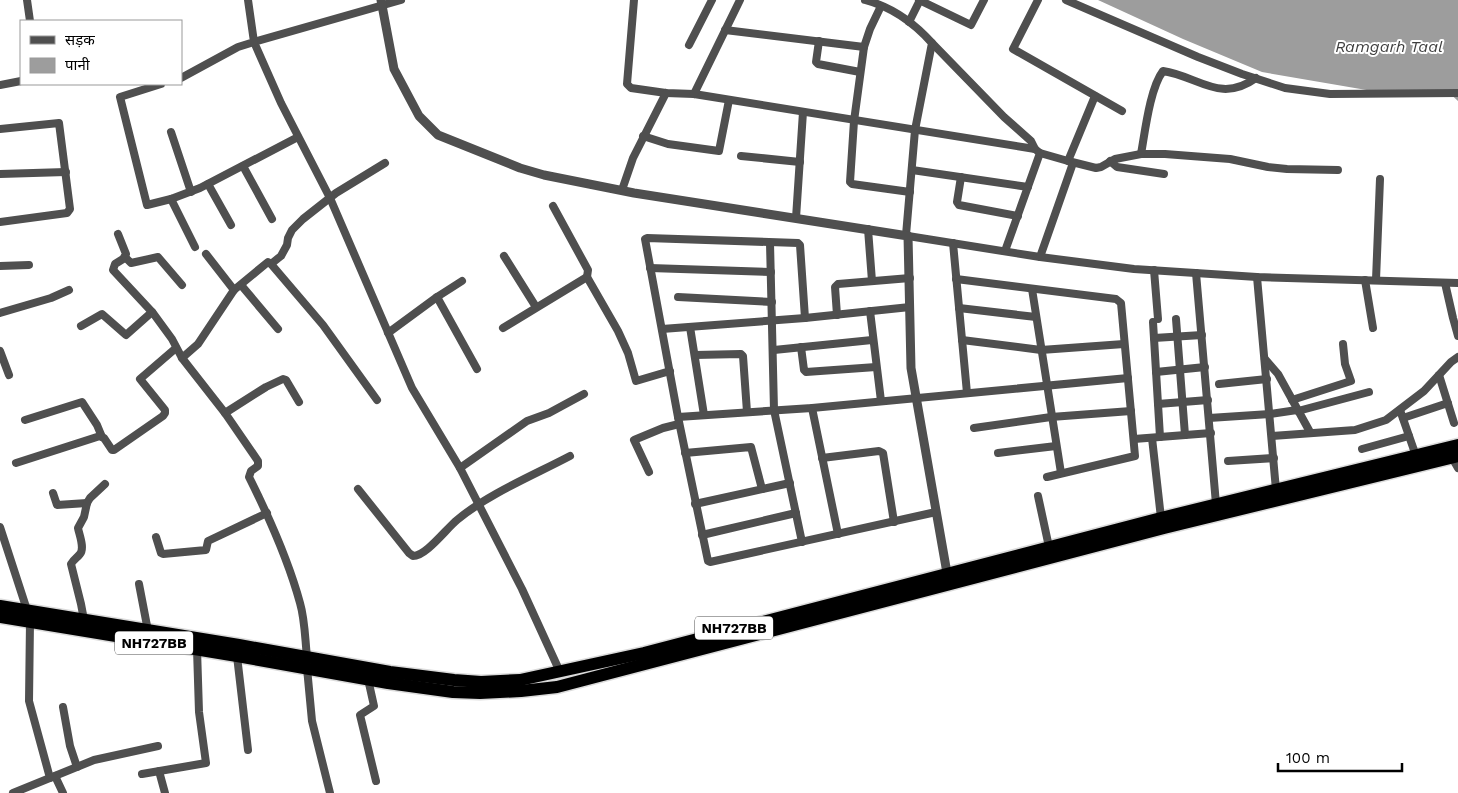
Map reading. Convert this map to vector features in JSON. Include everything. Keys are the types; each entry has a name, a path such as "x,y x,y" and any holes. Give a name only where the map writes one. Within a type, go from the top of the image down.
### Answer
{"highway":[{"name":"NH727BB","path":"0,606 28,616 237,656 454,680 481,682 520,680 644,653 947,572 1216,504 1416,456 1455,455"},
{"name":"NH727BB","path":"0,617 28,616 84,620 307,663 368,679 453,692 480,693 557,687 1164,528 1455,455"}],"street":[{"path":"27,0 30,20"},
{"path":"248,0 254,42 281,103 330,198 412,388 460,468 522,589 560,672"},
{"path":"182,77 238,47 382,3 402,0"},
{"path":"634,0 628,86 631,88 666,93 694,94 915,130 1037,151 1096,168 1110,161 1141,154 1165,154 1230,159 1287,169 1338,170"},
{"path":"689,45 712,0"},
{"path":"694,94 740,0"},
{"path":"910,22 920,0 971,26 984,0"},
{"path":"1038,0 1013,49 1122,111"},
{"path":"1066,0 1198,57 1285,88 1330,94 1458,93"},
{"path":"870,1 910,22 998,110 1032,141 1037,151 1028,187 1006,251"},
{"path":"382,3 394,69 419,116 438,135 520,168 544,175 622,190 1040,257 1154,270 1257,277 1458,283"},
{"path":"881,6 870,29 864,48 854,120 851,183 910,192"},
{"path":"726,30 864,48"},
{"path":"819,41 816,62 818,64 860,72"},
{"path":"932,43 915,130 907,236 912,368 947,572"},
{"path":"1141,154 1155,88 1163,71 1230,89 1240,88 1256,78"},
{"path":"0,85 20,81"},
{"path":"158,85 120,97 147,205 191,192 298,137"},
{"path":"622,190 627,172 643,136 666,93"},
{"path":"1040,257 1070,162 1095,96"},
{"path":"643,136 668,144 718,151 729,100"},
{"path":"796,218 803,112"},
{"path":"0,128 59,123 70,210 68,213 0,222"},
{"path":"170,132 191,192"},
{"path":"741,156 800,162"},
{"path":"1110,161 1117,167 1164,174"},
{"path":"182,358 198,344 234,290 266,263 271,264 281,256 292,230 303,219 343,188 385,163"},
{"path":"243,166 272,219"},
{"path":"912,170 1028,187"},
{"path":"0,174 66,172"},
{"path":"961,177 957,202 959,204 1018,216"},
{"path":"1376,280 1380,179"},
{"path":"208,184 232,225"},
{"path":"171,199 195,247"},
{"path":"553,206 588,270 587,277 618,331 628,353 636,381 670,371"},
{"path":"868,229 872,281"},
{"path":"118,234 125,257 131,263 158,257 182,285"},
{"path":"805,318 800,245 798,244 645,239 678,420 707,560 710,562 936,512"},
{"path":"770,243 774,410 802,542"},
{"path":"953,243 967,393"},
{"path":"206,254 234,290"},
{"path":"504,256 536,307"},
{"path":"125,257 115,264 112,270 152,312 169,334 182,358 225,413 258,461 258,466 251,471 249,477 267,513 300,604 305,631 312,721 330,793"},
{"path":"271,264 323,325 377,400"},
{"path":"0,266 29,265"},
{"path":"650,268 771,272"},
{"path":"1154,270 1154,338 1158,404 1156,437 1161,518"},
{"path":"1196,273 1216,504"},
{"path":"503,328 587,277"},
{"path":"1257,277 1276,490"},
{"path":"837,315 836,285 910,278"},
{"path":"956,279 1118,300 1121,303 1130,411 1136,454 1133,457 1047,477"},
{"path":"1365,280 1373,328"},
{"path":"388,334 436,297 462,281"},
{"path":"1446,283 1458,336"},
{"path":"241,285 278,329"},
{"path":"1032,289 1061,474"},
{"path":"0,313 51,298 69,290"},
{"path":"436,297 477,369"},
{"path":"678,297 772,302"},
{"path":"662,329 773,321 910,307"},
{"path":"959,308 1036,317"},
{"path":"870,311 872,340 881,401"},
{"path":"81,326 102,314 126,336 152,312"},
{"path":"1176,319 1185,435"},
{"path":"690,327 704,415"},
{"path":"1154,338 1202,335"},
{"path":"774,350 872,340"},
{"path":"962,340 1041,350 1124,344"},
{"path":"1292,400 1351,382 1345,364 1343,344"},
{"path":"801,347 804,370 806,372 876,367"},
{"path":"25,420 82,402 102,437 114,450 165,414 165,410 140,379 176,348"},
{"path":"0,351 9,375"},
{"path":"695,355 741,354 744,356 747,412"},
{"path":"1456,358 1458,369"},
{"path":"1272,436 1355,430 1391,418 1424,391 1456,358"},
{"path":"1265,360 1278,374 1310,432"},
{"path":"1156,372 1205,367"},
{"path":"1439,376 1454,423"},
{"path":"649,472 634,440 678,420 704,415 812,408 1128,378"},
{"path":"225,413 266,387 283,379 286,380 299,402"},
{"path":"1219,384 1267,379"},
{"path":"1209,418 1298,410 1368,392"},
{"path":"460,468 527,421 549,413 584,394"},
{"path":"1158,404 1208,400"},
{"path":"1403,418 1448,403"},
{"path":"812,408 838,534"},
{"path":"1400,410 1416,456"},
{"path":"974,428 1051,417 1130,411"},
{"path":"1134,439 1210,434"},
{"path":"1362,449 1409,436"},
{"path":"16,462 102,437"},
{"path":"998,453 1056,446"},
{"path":"685,453 751,447 762,489"},
{"path":"822,458 879,451 883,453 894,522"},
{"path":"358,489 413,556 418,556 455,521 478,504 570,456"},
{"path":"1228,461 1274,458"},
{"path":"695,504 790,483"},
{"path":"84,620 82,604 71,564 82,549 78,528 84,517 87,503 105,484"},
{"path":"52,493 57,505 87,503"},
{"path":"1038,496 1049,547"},
{"path":"156,537 163,554 206,550 208,541 267,513"},
{"path":"702,535 796,513"},
{"path":"0,527 28,616 29,701 52,777 63,793"},
{"path":"139,584 148,631"},
{"path":"142,774 206,763 199,712 197,649"},
{"path":"237,656 248,750"},
{"path":"368,679 374,706 360,715 376,781"},
{"path":"64,707 70,746 77,767"},
{"path":"13,793 30,790 52,777 94,760 158,746"},
{"path":"159,771 165,793"}],"water":[{"name":"Ramgarh Taal","path":"1098,0 1458,0 1458,101 1446,90 1384,93 1262,72 1183,39"}]}
